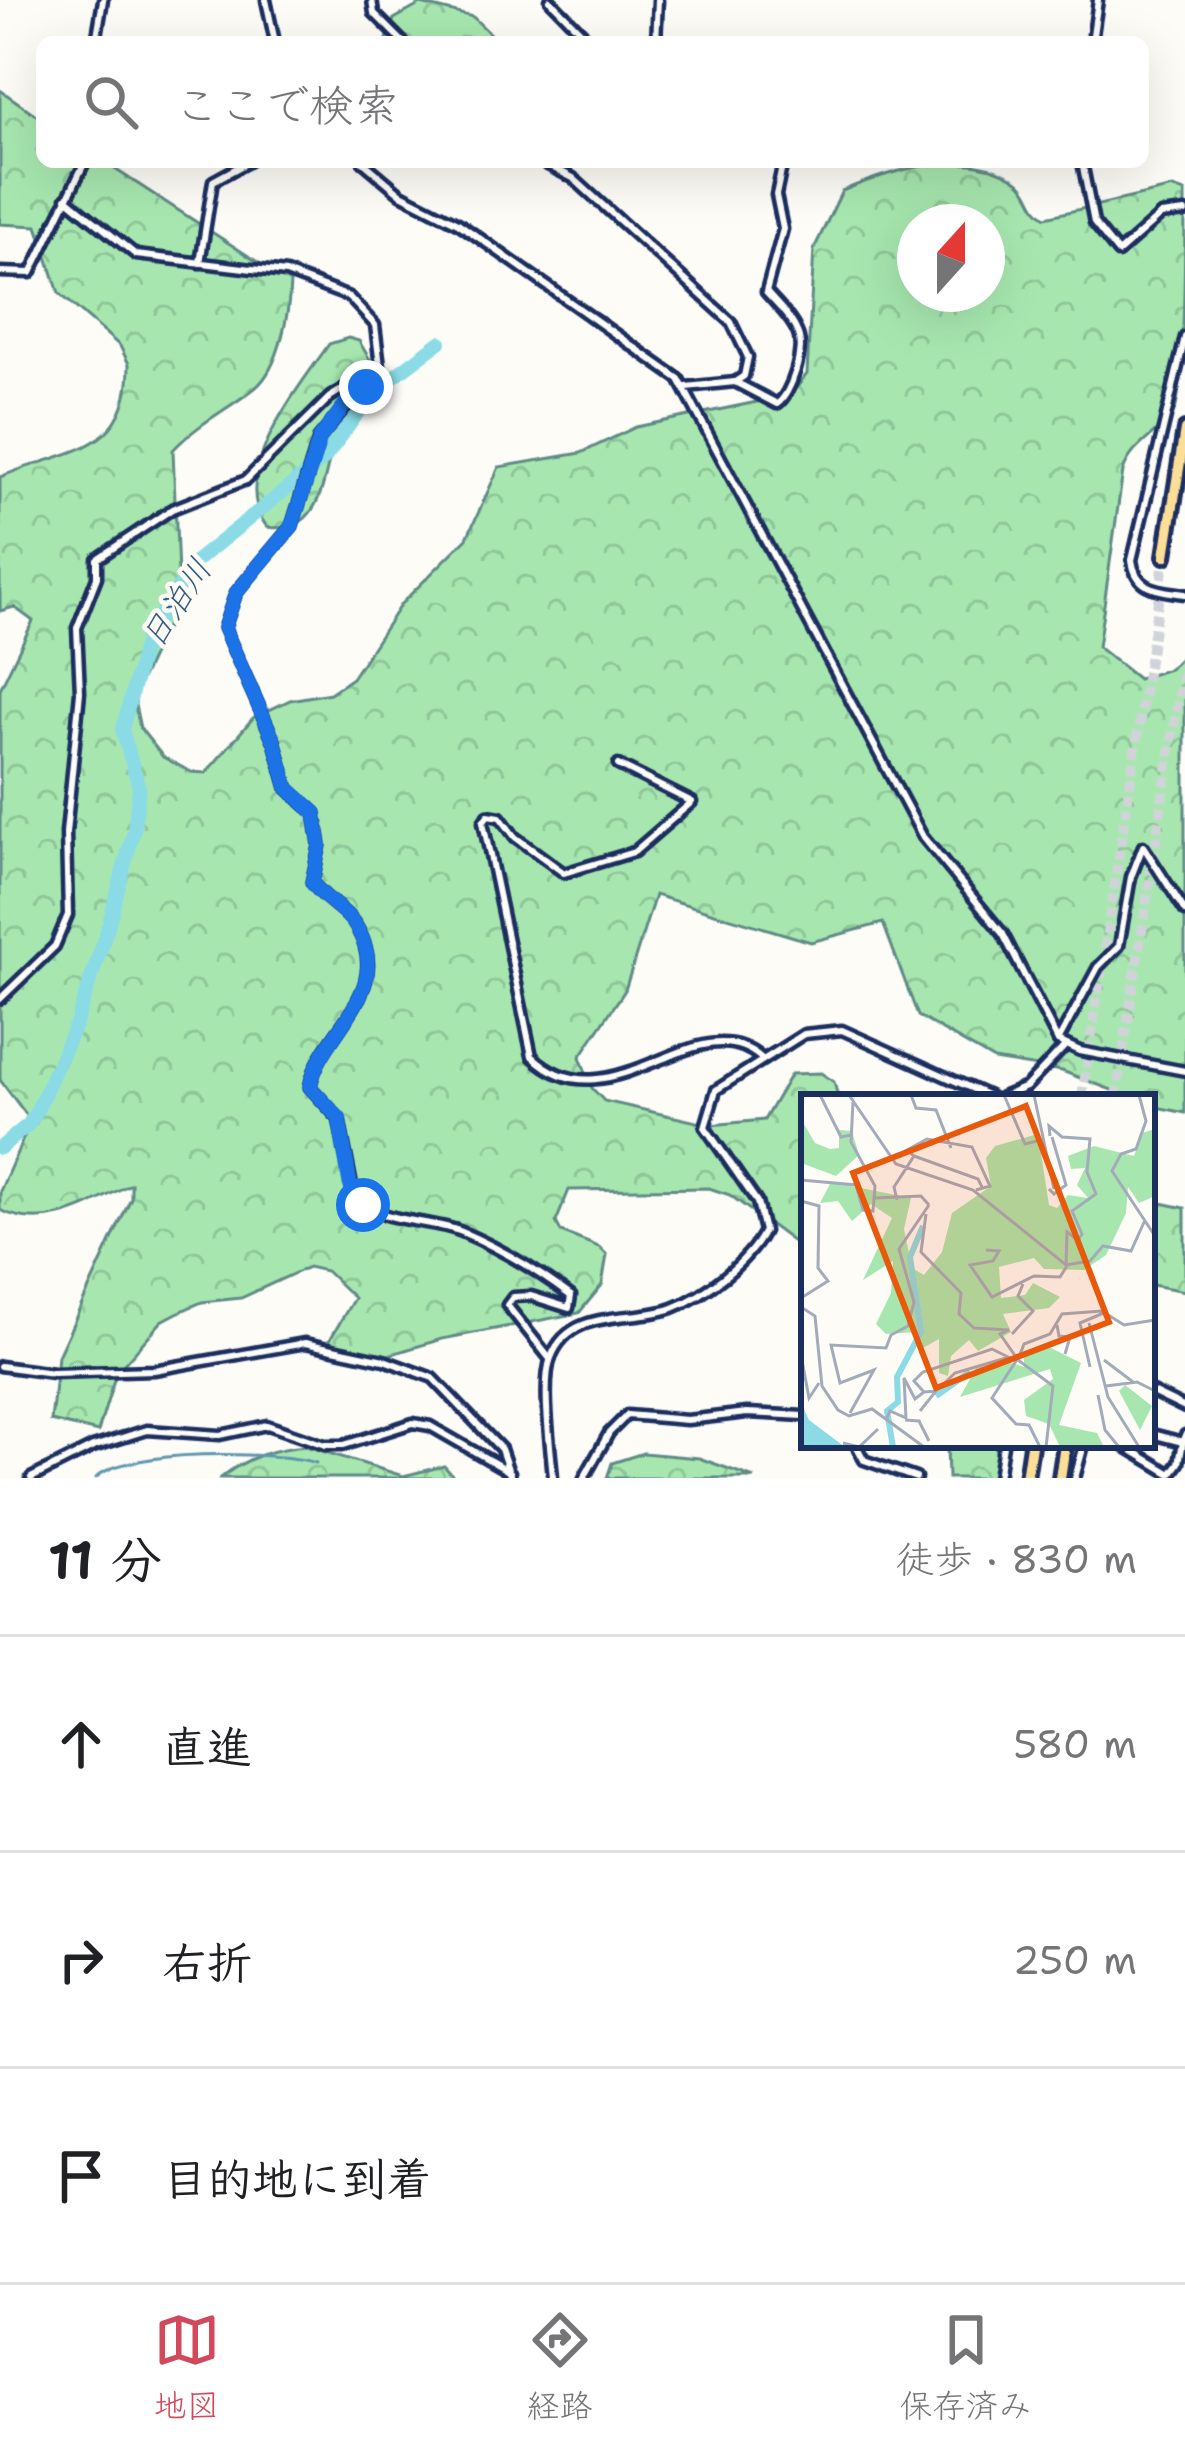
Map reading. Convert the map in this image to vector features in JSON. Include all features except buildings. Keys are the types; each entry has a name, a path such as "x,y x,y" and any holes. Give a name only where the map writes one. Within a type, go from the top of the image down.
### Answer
{"highway":[{"path":"1165,556 1185,430"},
{"path":"1026,1478 1031,1448"},
{"path":"1060,1478 1065,1448"}],"street":[{"path":"97,36 103,0"},
{"path":"266,0 274,36"},
{"path":"372,0 374,13 395,36"},
{"path":"550,0 585,36"},
{"path":"656,36 658,0"},
{"path":"1093,36 1098,0"},
{"path":"0,272 31,273 82,168"},
{"path":"200,263 213,181 237,168"},
{"path":"370,168 400,194 458,223 662,364 686,387 923,837 1003,934 1061,1044 1185,1071"},
{"path":"554,168 573,178 731,322 748,357 744,376 735,382 686,387"},
{"path":"735,382 760,399 782,403 801,345 797,332 766,292 783,230 776,195 782,168"},
{"path":"1083,168 1094,223 1118,253 1161,215 1185,212"},
{"path":"66,199 136,255 286,273 349,297 375,325 380,366 320,438 292,526 236,593 224,628 275,743 288,788 315,813 320,845 312,882 362,938 365,987 310,1087 339,1118 354,1196 363,1205 396,1218 461,1232 525,1262 571,1296 569,1308 531,1296 513,1297 507,1305 550,1359 553,1478"},
{"path":"1185,337 1132,560 1135,577 1146,587 1185,594"},
{"path":"0,999 55,946 68,914 66,833 80,692 77,628 98,577 97,559 172,509 246,480 330,397 380,366"},
{"path":"617,765 692,802 634,852 564,873 515,837 500,817 488,814 483,821 532,1056 588,1083 609,1082 670,1054 725,1045 748,1046 761,1058"},
{"path":"1010,1094 1027,1087 1061,1044 1098,967 1119,946 1131,877 1143,846 1185,911"},
{"path":"550,1359 570,1332 586,1323 672,1308 746,1258 758,1243 764,1217 708,1135 704,1118 716,1090 761,1058 804,1034 842,1030 985,1094"},
{"path":"0,1366 53,1373 154,1370 305,1343 384,1360 433,1378 501,1449 510,1475"},
{"path":"1155,1393 1185,1408"},
{"path":"584,1478 608,1433 627,1415 801,1416"},
{"path":"31,1478 136,1432 220,1435 267,1425 325,1445 344,1445 412,1423 430,1426 510,1475"},
{"path":"1128,1448 1171,1474 1184,1438"},
{"path":"858,1448 864,1460 916,1478"},
{"path":"998,1478 1003,1448"},
{"path":"1075,1478 1083,1448"}],"green space":[{"path":"421,4 473,17 492,36 388,36 394,19"},
{"path":"0,90 36,115 36,168 113,168 290,283 282,339 264,379 173,450 179,600 137,688 135,705 140,728 163,757 191,772 206,773 253,718 290,700 330,693 352,678 401,604 467,538 499,467 581,453 636,427 791,395 807,374 814,249 842,191 912,168 988,168 1018,181 1046,217 1173,188 1185,192 1183,334 1176,407 1133,452 1123,471 1098,647 1138,679 1169,669 1185,653 1185,1113 1155,1107 1155,1094 1122,1094 1062,1071 994,1060 918,1016 883,923 811,942 655,895 625,990 580,1057 592,1088 604,1101 710,1125 764,1120 791,1074 821,1073 834,1082 837,1094 801,1094 801,1248 730,1195 709,1188 569,1190 556,1222 561,1232 607,1255 602,1285 579,1313 442,1339 372,1360 333,1354 327,1345 354,1298 326,1271 308,1267 241,1298 202,1302 162,1321 116,1373 98,1432 51,1421 58,1356 131,1198 131,1184 52,1217 17,1216 0,1210 0,1191 31,1121 0,1080 0,689 33,621 14,607 0,611 0,477 70,453 106,432 126,394 129,364 120,346 59,293 37,226 0,224"},
{"path":"348,338 359,341 373,365 340,424 320,493 302,520 287,527 267,527 257,506 255,483 271,432 329,344"},
{"path":"1155,1202 1185,1208 1185,1291 1155,1286"},
{"path":"306,1446 403,1476 444,1466 454,1477 470,1478 221,1478 261,1455"},
{"path":"947,1448 1005,1448 999,1478 948,1478"},
{"path":"643,1453 699,1458 754,1478 607,1478 612,1463"}],"waterway":[{"name":"日泊川","path":"0,1148 29,1124 38,1108 77,1021 107,930 134,830 139,787 122,730 147,635 196,561 324,459 374,391 440,342"},
{"path":"96,1478 112,1468 168,1457 237,1455 316,1463"}],"tunnel":[{"path":"1082,1094 1165,556"},
{"path":"1116,1094 1185,656"}],"route":[{"path":"363,1205 350,1184 346,1137 339,1118 310,1087 365,987 368,964 362,938 355,923 320,895 312,882 320,845 315,813 288,788 275,743 224,628 236,593 292,526 320,438 347,402 366,387"}]}
